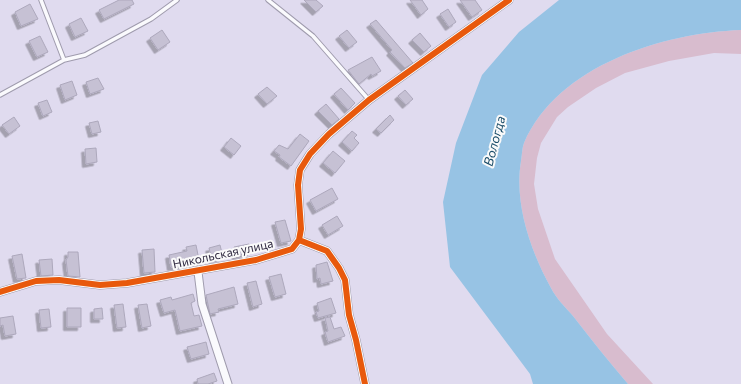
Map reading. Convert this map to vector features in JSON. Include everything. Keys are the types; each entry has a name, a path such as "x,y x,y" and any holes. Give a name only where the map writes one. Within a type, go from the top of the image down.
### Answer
{"street":[{"path":"365,384 349,315 345,280 339,268 327,251 299,240 301,229 298,185 300,170 310,154 328,134 369,100 509,0"},
{"name":"Никольская улица","path":"0,292 36,280 59,280 100,285 127,283 198,272 278,255 292,249 299,240"},
{"path":"198,272 202,304 228,384"}],"lane":[{"path":"41,0 64,60"},
{"path":"0,95 64,60 85,55 151,19 177,0"},
{"path":"268,0 314,36 369,100"}],"shaded area":[{"path":"741,30 741,54 714,53 669,61 625,73 596,88 568,107 557,117 541,143 537,158 534,184 538,209 555,259 607,334 653,384 628,384 555,295 536,258 530,242 522,210 520,193 519,177 523,145 540,116 561,93 587,74 616,58 679,38"}],"water":[{"name":"Вологда","path":"559,0 741,0 741,30 679,38 616,58 587,74 561,93 540,116 523,145 519,177 520,193 522,210 530,242 536,258 555,295 628,384 533,384 530,374 450,267 443,202 456,143 482,75 519,32"}],"building":[{"path":"119,0 132,0 134,4 104,19 99,10"},
{"path":"304,0 316,0 323,6 316,12"},
{"path":"410,0 422,0 428,9 421,15"},
{"path":"460,0 475,0 482,10 472,17"},
{"path":"30,4 38,19 21,26 15,12"},
{"path":"448,9 456,22 449,27 440,14"},
{"path":"81,18 88,31 75,37 69,24"},
{"path":"376,20 413,63 405,68 390,52 392,50 370,24"},
{"path":"162,30 170,42 158,50 150,38"},
{"path":"347,30 357,42 349,48 339,36"},
{"path":"420,33 431,46 424,52 412,40"},
{"path":"40,36 48,52 37,57 29,41"},
{"path":"372,57 381,71 372,76 371,74 359,84 348,70"},
{"path":"98,78 104,89 90,94 86,82"},
{"path":"72,81 77,95 65,100 60,85"},
{"path":"267,87 277,96 267,104 258,94"},
{"path":"341,88 355,103 348,110 334,94"},
{"path":"405,90 413,99 406,105 398,96"},
{"path":"47,100 52,112 43,116 38,103"},
{"path":"326,104 339,119 332,125 318,111"},
{"path":"390,115 394,120 381,133 376,129"},
{"path":"14,117 20,126 9,134 2,125"},
{"path":"98,121 101,132 92,134 89,123"},
{"path":"352,131 357,135 354,138 359,143 352,151 342,142"},
{"path":"300,134 309,141 291,166 274,151 279,145 288,149"},
{"path":"231,138 241,146 234,155 224,147"},
{"path":"96,148 97,162 86,164 85,149"},
{"path":"333,151 345,161 335,173 323,163"},
{"path":"332,188 338,199 316,211 310,200"},
{"path":"337,216 343,226 328,235 322,225"},
{"path":"285,220 291,241 281,243 275,222"},
{"path":"249,244 251,252 236,256 234,247"},
{"path":"196,245 200,265 190,267 189,264 171,267 169,255 187,251 186,247"},
{"path":"220,245 223,257 212,260 209,248"},
{"path":"154,249 155,272 144,273 142,250"},
{"path":"68,252 78,252 80,277 68,276 66,260 68,257"},
{"path":"22,254 26,278 17,279 12,256"},
{"path":"52,259 53,275 41,276 39,260"},
{"path":"327,262 333,281 321,284 320,278 317,279 316,265"},
{"path":"281,274 286,294 275,297 269,277"},
{"path":"256,281 262,304 253,307 247,283"},
{"path":"234,287 238,304 218,309 219,312 210,314 206,295"},
{"path":"193,294 195,301 191,303 194,316 199,315 202,326 180,331 175,310 164,313 160,300 171,297 172,300"},
{"path":"331,298 336,313 318,318 316,312 319,311 317,303"},
{"path":"123,304 126,327 117,328 114,305"},
{"path":"147,304 151,326 142,328 138,305"},
{"path":"67,308 81,308 81,327 67,327"},
{"path":"102,308 103,319 94,319 94,309"},
{"path":"49,309 51,327 41,328 39,310"},
{"path":"13,316 16,334 5,336 3,325 0,326 0,318"},
{"path":"330,317 334,329 341,327 345,336 328,342 325,332 328,331 325,318"},
{"path":"206,342 209,354 191,359 187,347"},
{"path":"214,373 217,381 208,384 198,384 197,379"}],"cycle path":[{"path":"0,292 36,281 59,280 100,285 127,283 256,260 292,249 299,240 301,229 298,185 300,170 310,154 329,134 369,100 509,0"},
{"path":"299,240 327,251 339,268 345,280 349,315 365,384"}]}
